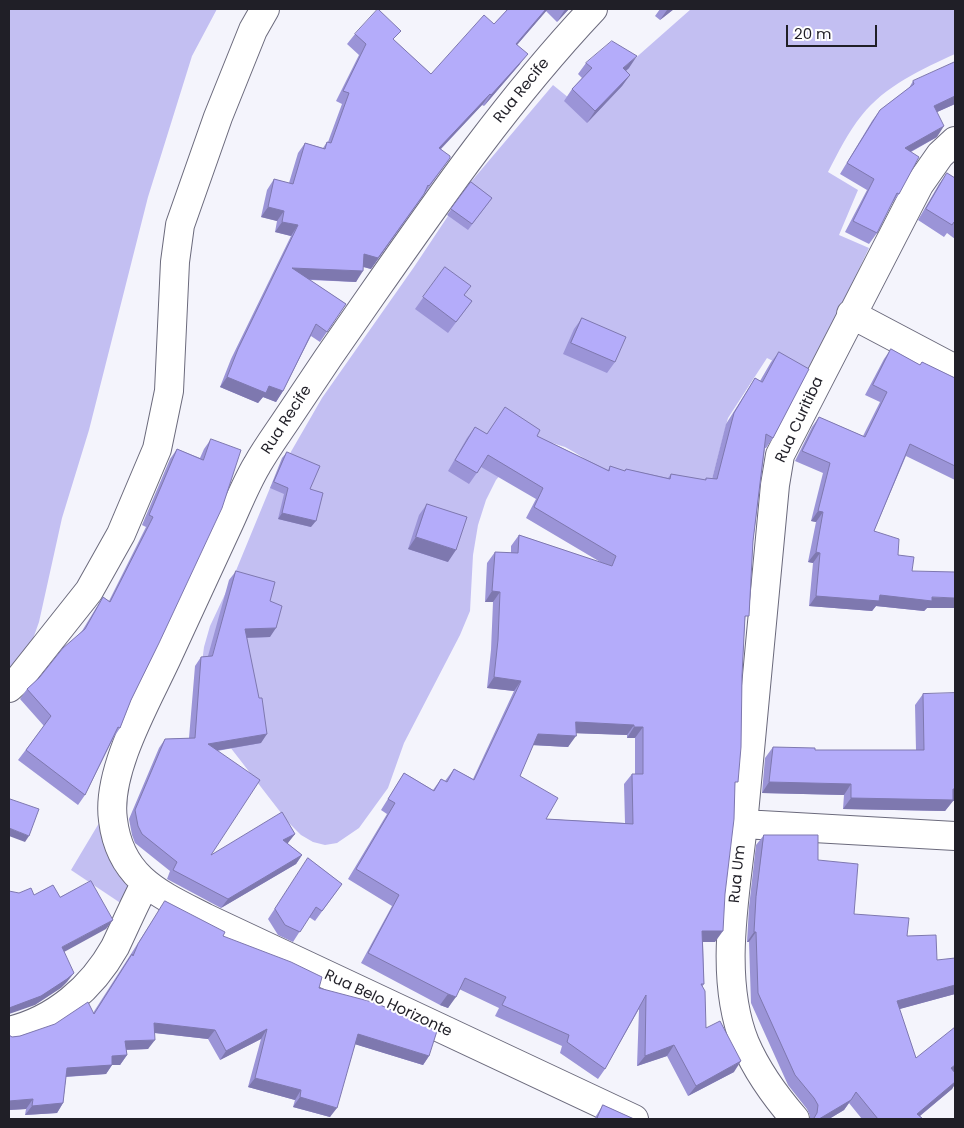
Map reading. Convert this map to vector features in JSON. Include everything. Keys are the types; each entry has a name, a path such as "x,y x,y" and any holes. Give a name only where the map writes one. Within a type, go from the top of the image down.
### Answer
{"street":[{"path":"9,688 20,678 89,591 121,534 157,449 169,391 175,262 180,225 218,116 253,30 265,9"},
{"name":"Rua Recife","path":"145,884 130,869 121,853 116,837 112,819 112,802 116,780 132,732 256,466 317,373 436,201 496,123 593,9"},
{"name":"Rua Curitiba","path":"743,824 776,470 780,455 928,170 955,141"},
{"path":"852,314 955,369"},
{"name":"Rua Um","path":"795,1119 774,1093 745,1043 734,1001 731,978 732,930 743,824 955,836"},
{"path":"9,1031 27,1026 62,1008 91,981 115,947 145,884"},
{"name":"Rua Belo Horizonte","path":"145,884 161,895 206,918 634,1119"}],"shaded area":[{"path":"9,9 217,9 192,56 148,197 89,430 62,518 39,622 9,706"},
{"path":"691,9 955,9 955,54 905,79 871,105 852,128 828,172 858,190 839,235 869,248 807,378 767,358 728,418 710,487 601,469 565,447 552,443 544,444 508,466 496,480 486,500 478,525 473,555 470,611 460,635 404,743 388,788 359,828 337,843 325,845 313,842 301,835 288,822 220,734 200,678 204,647 210,626 235,573 270,488 322,398 414,267 470,183 553,85 580,107"},
{"path":"111,803 130,870 131,910 71,870"}],"building":[{"path":"378,9 401,31 393,39 431,74 484,15 494,24 508,9 546,9 516,44 528,54 439,148 450,158 428,185 424,194 378,258 364,254 363,271 292,268 346,304 327,332 316,324 283,391 269,386 266,393 227,377 238,349 298,225 282,222 284,211 268,207 274,179 293,184 305,143 325,149 327,142 331,143 349,93 343,91 366,44 355,34"},
{"path":"612,41 637,56 623,68 630,75 595,111 572,89 592,68 586,63"},
{"path":"955,62 955,96 934,106 944,126 905,148 919,157 899,194 897,193 877,233 853,221 874,179 847,163 880,110 914,84 913,81"},
{"path":"947,173 955,178 955,222 952,225 926,209"},
{"path":"471,182 492,198 472,224 451,209"},
{"path":"445,267 471,286 464,295 472,301 456,322 423,297"},
{"path":"582,318 626,337 615,362 571,343"},
{"path":"891,349 920,365 922,362 955,378 955,466 910,444 874,531 899,539 898,555 914,557 912,571 955,572 955,598 932,597 932,601 880,595 879,601 816,596 820,553 816,552 823,512 818,511 830,463 802,451 819,417 865,437 887,392 873,385"},
{"path":"779,352 809,369 773,438 766,434 753,541 749,616 745,616 741,747 738,782 735,782 734,819 725,894 723,931 702,931 704,984 701,984 705,991 706,1028 720,1021 741,1061 696,1086 674,1045 645,1056 646,995 605,1069 567,1042 569,1035 502,1005 506,997 465,978 456,997 368,953 399,895 356,869 395,803 388,799 404,773 434,791 441,779 447,782 454,769 474,780 521,681 494,677 500,592 492,591 495,552 518,553 519,535 612,566 616,556 534,507 543,488 488,455 477,473 455,460 475,427 487,434 505,407 540,430 537,436 609,471 610,466 625,471 626,469 670,479 671,474 706,480 706,478 717,479 734,413 755,378 762,382","holes":["576,722 634,725 634,727 643,727 643,774 632,774 633,824 546,819 558,798 520,776 538,734 576,736"]},
{"path":"211,439 241,450 222,508 131,700 120,728 118,727 85,795 26,750 51,716 27,689 39,678 63,648 85,629 103,597 110,602 153,517 149,515 177,449 203,460"},
{"path":"287,452 320,466 310,489 323,493 316,521 282,513 288,488 274,482"},
{"path":"427,504 467,517 456,550 416,537"},
{"path":"236,571 275,582 270,601 282,606 276,628 245,629 259,698 262,698 267,734 208,744 260,780 211,855 282,812 295,834 283,840 302,855 228,899 173,870 177,862 142,834 138,826 135,810 165,739 195,738 201,657 212,656"},
{"path":"955,693 955,789 953,789 953,800 851,798 851,784 769,782 773,747 815,748 815,750 924,750 923,694"},
{"path":"10,799 39,809 29,836 9,828"},
{"path":"764,835 818,835 818,860 858,864 854,914 909,918 907,936 936,935 937,960 955,958 955,985 897,1001 916,1058 955,1027 955,1065 951,1068 955,1073 955,1082 917,1114 923,1119 878,1119 856,1092 851,1100 819,1119 814,1118 818,1105 795,1075 758,993 756,932 754,932 756,897"},
{"path":"308,858 342,884 322,911 316,907 300,932 285,925 275,909"},
{"path":"91,881 113,920 62,947 74,973 67,979 41,996 9,1008 9,891 19,893 31,888 34,895 53,885 60,897"},
{"path":"165,901 225,932 223,936 291,962 322,977 319,988 376,1003 437,1031 429,1056 358,1034 337,1108 300,1097 301,1090 255,1078 267,1029 226,1051 215,1030 154,1023 155,1040 125,1041 127,1055 112,1056 112,1065 67,1068 63,1103 32,1106 33,1099 9,1101 9,1035 12,1037 20,1036 55,1024 88,1002 94,1014 132,954 133,956 138,944"},
{"path":"603,1105 634,1119 597,1119"}]}
